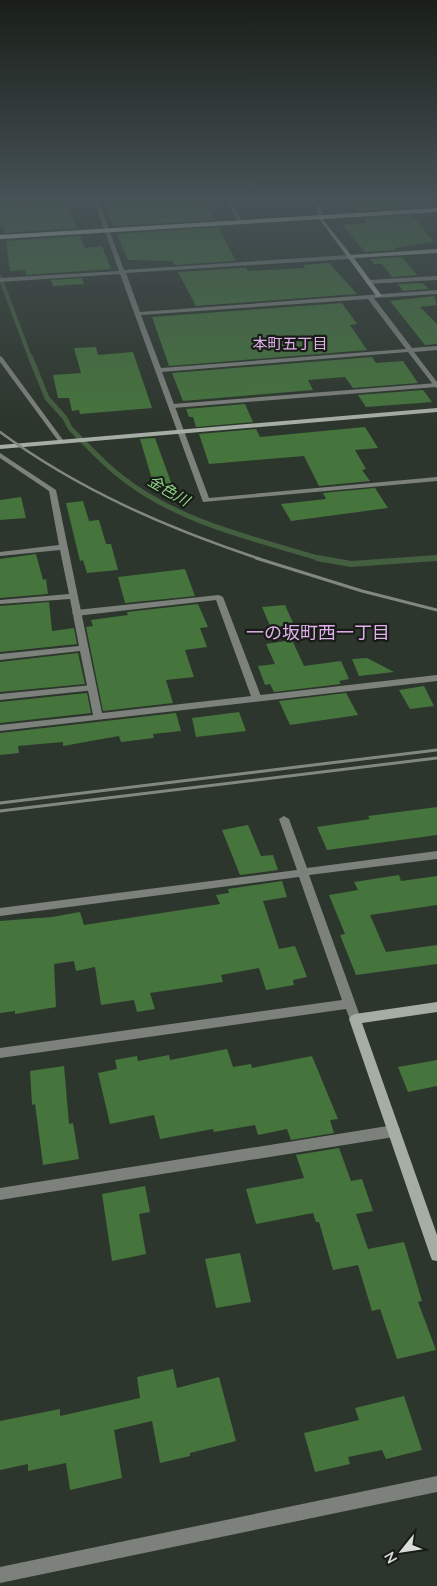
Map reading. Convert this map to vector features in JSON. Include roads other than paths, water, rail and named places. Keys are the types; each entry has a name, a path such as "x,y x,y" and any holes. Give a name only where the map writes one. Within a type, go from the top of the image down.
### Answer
{"street":[{"path":"0,280 93,274"},
{"path":"125,274 206,500 437,479"},
{"path":"362,274 379,296"},
{"path":"368,282 437,278"},
{"path":"138,314 437,292"},
{"path":"370,297 437,386"},
{"path":"160,370 437,348"},
{"path":"0,358 61,441"},
{"path":"173,406 437,386"},
{"path":"0,447 437,410"},
{"path":"0,454 52,490 98,717"},
{"path":"0,554 64,547"},
{"path":"0,602 72,596"},
{"path":"76,613 219,597 258,698"},
{"path":"0,657 84,648"},
{"path":"0,728 437,678"},
{"path":"0,697 92,688"},
{"path":"284,819 437,1255"},
{"path":"0,912 437,855"},
{"path":"0,1054 348,1004"},
{"path":"355,1019 437,1007"},
{"path":"0,1194 394,1131"},
{"path":"0,1575 437,1484"}],"waterway":[{"name":"金色川","path":"0,277 30,357"},
{"name":"金色川","path":"30,356 47,398 65,418 70,428 107,465 142,492 190,517 216,527 318,558"},
{"name":"金色川","path":"318,558 351,564 437,558 423,559"}],"railway":[{"path":"0,432 61,472 125,506 191,534 260,559"},
{"path":"256,558 362,591 437,610"},
{"path":"0,803 437,750"},
{"path":"0,811 437,758"}],"district":[{"name":"本町五丁目","path":"290,343"},
{"name":"一の坂町西一丁目","path":"318,632"}]}
